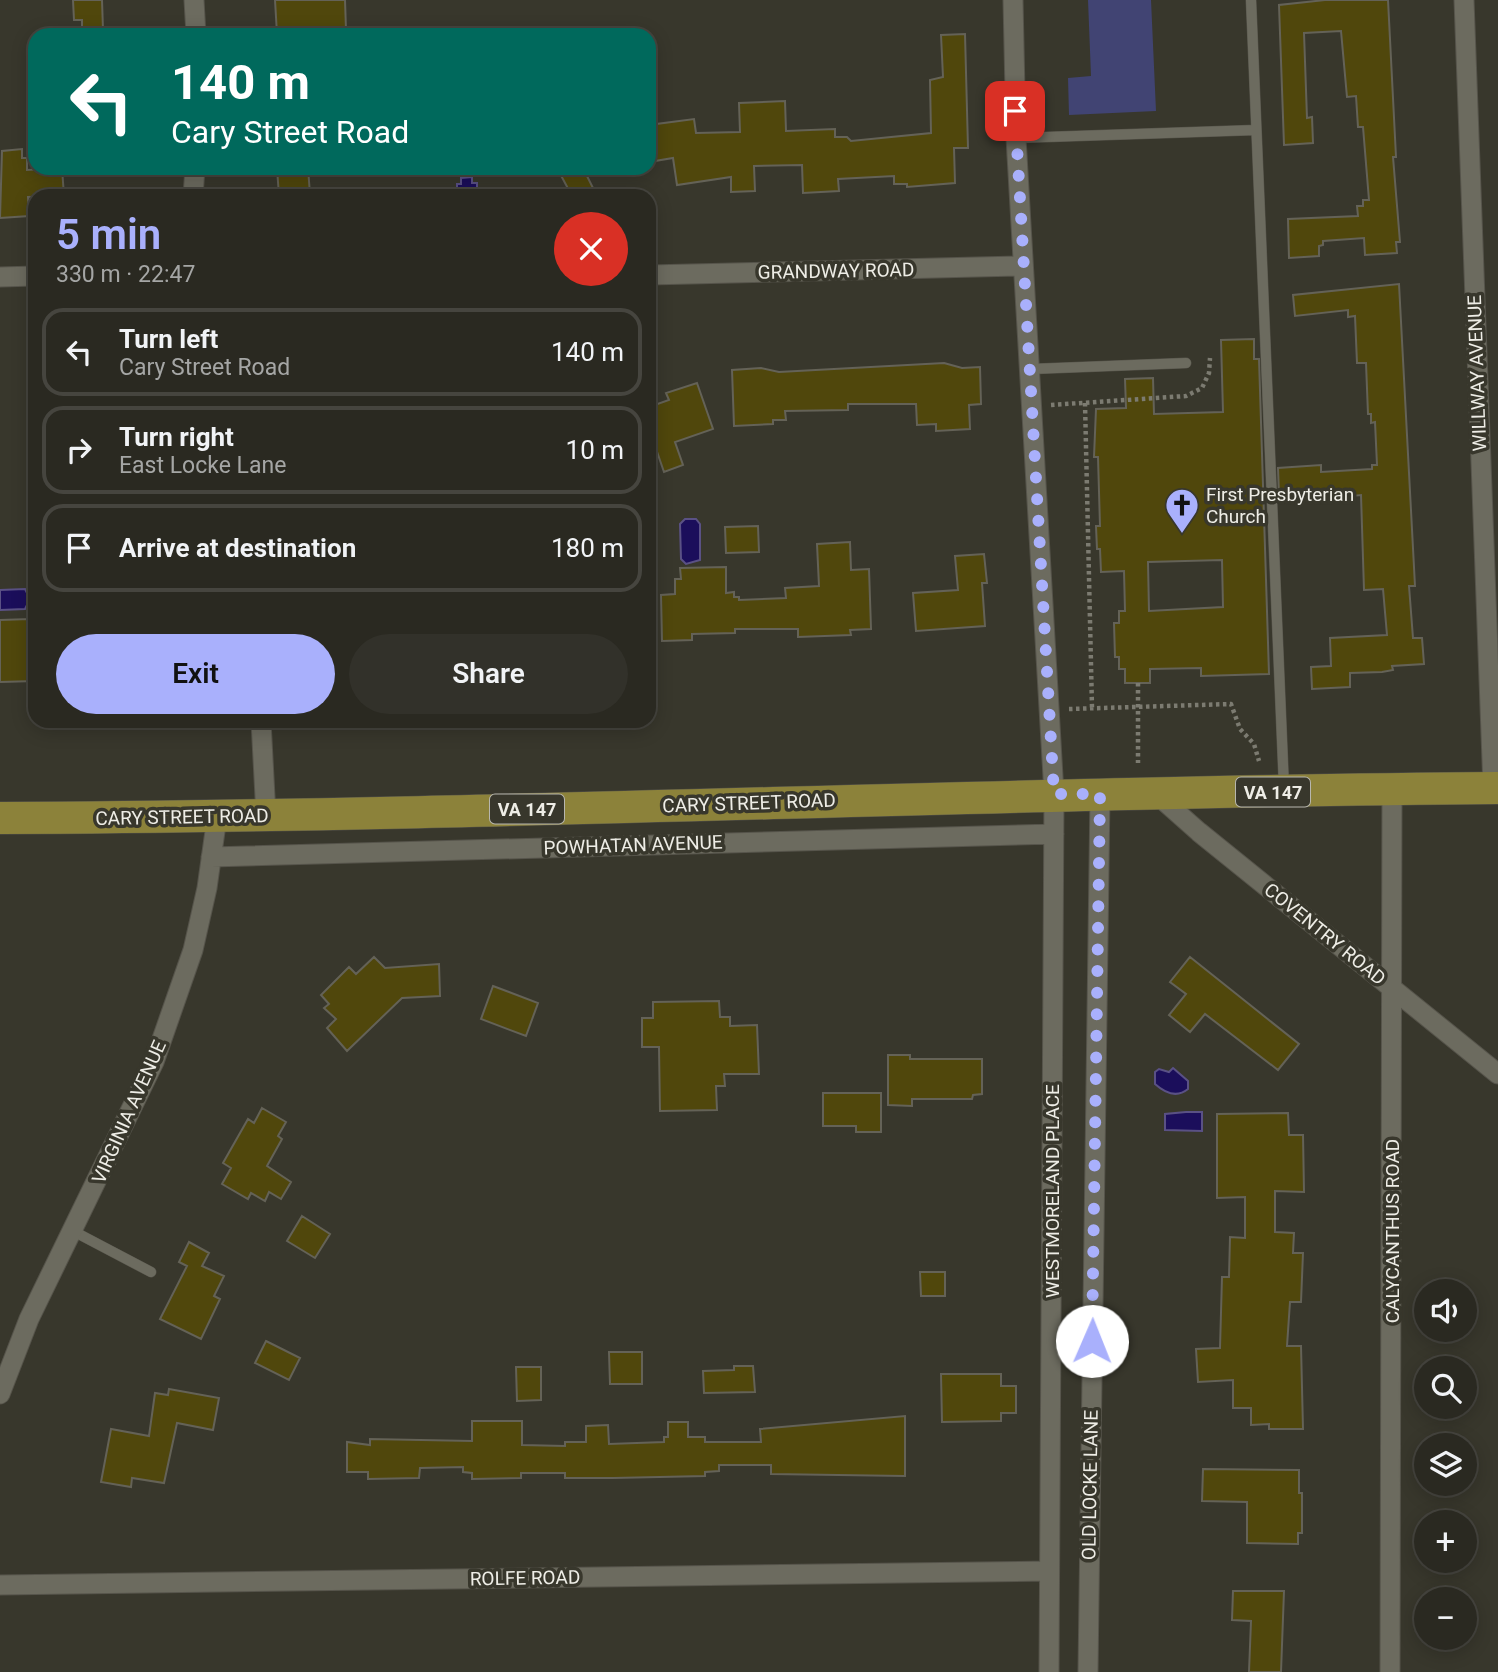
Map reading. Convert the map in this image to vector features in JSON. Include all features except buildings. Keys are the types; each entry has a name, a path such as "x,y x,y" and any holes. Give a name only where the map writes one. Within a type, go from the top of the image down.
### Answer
{"main road":[{"name":"CARY STREET ROAD","path":"0,818 217,817 1054,794 1495,788"}],"street":[{"path":"194,0 196,28"},
{"name":"WESTMORELAND PLACE","path":"1013,0 1016,138 1054,794 1049,1672"},
{"name":"WILLWAY AVENUE","path":"1464,0 1495,788"},
{"name":"GRANDWAY ROAD","path":"656,275 1023,266"},
{"path":"0,277 28,276"},
{"path":"261,728 266,816"},
{"name":"CALYCANTHUS ROAD","path":"1390,1672 1392,789"},
{"name":"COVENTRY ROAD","path":"1154,792 1199,832 1498,1074"},
{"name":"OLD LOCKE LANE","path":"1088,1672 1100,794"},
{"name":"VIRGINIA AVENUE","path":"0,1394 29,1319 154,1062 192,950 217,817"},
{"name":"POWHATAN AVENUE","path":"211,857 1054,834"},
{"name":"ROLFE ROAD","path":"0,1585 1049,1572"}],"lane":[{"path":"1251,0 1283,792"},
{"path":"1016,138 1256,130"},
{"path":"1031,369 1186,363"},
{"path":"73,1231 151,1272"}],"path":[{"path":"1059,404 1186,396 1202,388 1209,373 1210,358"},
{"path":"1085,403 1092,708"},
{"path":"1138,684 1138,763"},
{"path":"1072,709 1231,704 1240,729 1254,744 1259,761"}],"shaded area":[{"path":"1088,0 1151,0 1156,111 1069,115 1068,78 1091,76"},
{"path":"472,177 472,183 477,183 477,189 457,189 461,178"},
{"path":"685,519 696,519 700,524 700,560 686,564 681,559 680,524"},
{"path":"25,589 28,603 25,609 0,610 0,590"},
{"path":"1173,1068 1188,1081 1188,1089 1184,1092 1167,1092 1155,1084 1155,1072 1159,1069 1169,1072"},
{"path":"1202,1112 1202,1131 1165,1130 1165,1114"}],"place":[{"name":"First Presbyterian Church","path":"1182,535"}],"route":[{"path":"1015,111 1054,794 1100,794 1092,1341"}]}
